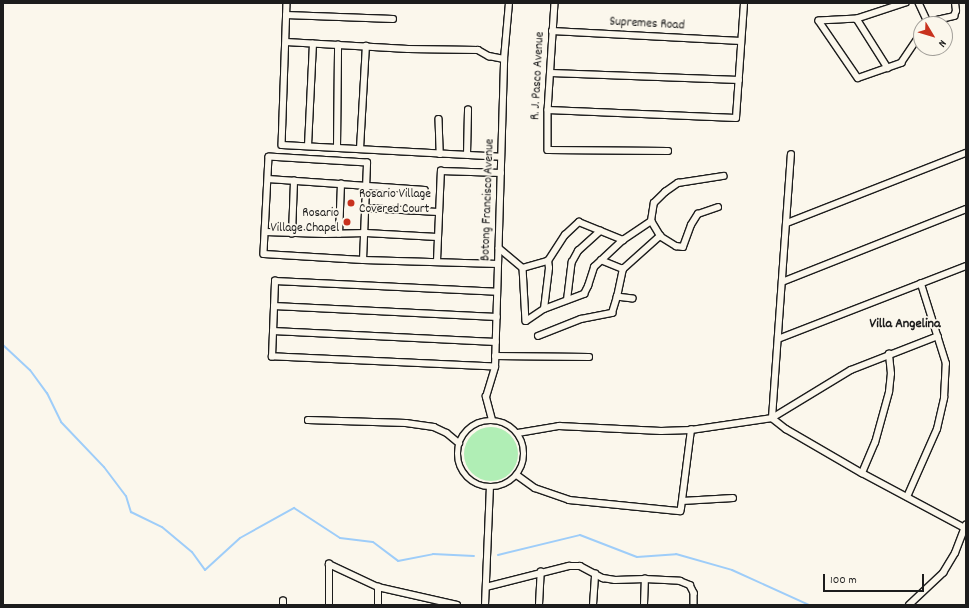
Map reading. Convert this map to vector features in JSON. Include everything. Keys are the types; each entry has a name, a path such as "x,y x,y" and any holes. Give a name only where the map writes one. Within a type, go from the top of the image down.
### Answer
{"street":[{"path":"286,3 282,145 501,157"},
{"name":"Botong Francisco Avenue","path":"492,420 486,397 495,367 496,356 504,59 509,3"},
{"name":"R. J. Pasco Avenue","path":"555,3 548,110 548,150 668,151"},
{"path":"548,110 736,118 744,3"},
{"path":"906,3 857,19 819,21 858,78 901,62 913,45"},
{"path":"919,3 924,16"},
{"path":"953,16 956,14 955,3"},
{"path":"286,15 393,19"},
{"path":"857,19 888,68"},
{"name":"Supremes Road","path":"552,31 741,41"},
{"path":"286,42 408,49 478,50 489,56 504,59"},
{"path":"308,146 313,44"},
{"path":"337,148 338,45"},
{"path":"360,149 366,46"},
{"path":"551,73 739,80"},
{"path":"467,155 468,110"},
{"path":"439,119 440,154"},
{"path":"786,223 966,153"},
{"path":"772,418 791,155"},
{"path":"363,260 366,233 367,162 269,157 264,254 363,260 498,264"},
{"path":"437,261 441,171 501,173"},
{"path":"718,207 698,214 691,225 683,247 676,246 660,236 651,221 654,203 665,192 678,183 723,176"},
{"path":"268,179 425,190"},
{"path":"292,234 294,181"},
{"path":"339,234 341,184"},
{"path":"366,208 438,212"},
{"path":"782,282 966,209"},
{"path":"499,248 523,268 526,321 544,309 584,294 594,267 623,240 651,221"},
{"path":"523,268 548,260 565,235 579,222 623,240"},
{"path":"567,300 572,262 578,251 600,231"},
{"path":"266,232 292,234 366,233 437,237"},
{"path":"538,336 581,319 612,313 623,269 660,236"},
{"path":"544,309 550,268 548,260"},
{"path":"601,260 623,269"},
{"path":"778,338 966,266"},
{"path":"495,367 272,357 274,281 497,292"},
{"path":"907,497 937,428 944,398 946,364 921,284"},
{"path":"617,296 633,299"},
{"path":"274,306 497,317"},
{"path":"273,331 496,342"},
{"path":"518,434 559,426 661,431 691,430 772,418 850,370 938,336"},
{"path":"862,473 875,443 889,392 891,374 889,354"},
{"path":"496,356 589,357"},
{"path":"772,418 786,429 862,473 965,526 955,553 943,573 910,605"},
{"path":"308,420 413,424 434,427 447,433 459,443"},
{"path":"492,420 505,423 518,434 525,448 524,462 517,475 506,484 490,488 478,485 464,474 458,460 459,443 469,428 480,422 492,420"},
{"path":"517,475 535,488 569,500 680,511 691,430"},
{"path":"485,605 490,488"},
{"path":"682,501 733,498"},
{"path":"329,605 329,564 378,587 430,603 457,605"},
{"path":"486,587 541,572 569,566 580,566 595,574 615,580 645,579 680,581 690,585 694,593 694,605"},
{"path":"539,605 541,572"},
{"path":"594,605 595,574"},
{"path":"644,605 645,579"},
{"path":"378,587 378,605"}],"green space":[{"path":"486,427 496,427 506,431 514,439 518,449 518,459 514,469 506,477 496,481 486,481 476,477 468,469 464,459 464,449 468,439 476,431"}],"waterway":[{"path":"3,345 30,370 47,393 61,422 104,467 126,496 131,512 162,527 192,552 205,570 240,538 294,508 340,538 373,542 398,561 433,554 474,556"},
{"path":"498,555 580,535 637,557 676,554 732,570 809,605"}],"place":[{"name":"Rosario Village Covered Court","path":"351,203"},
{"name":"Rosario Village Chapel","path":"347,222"}],"district":[{"name":"Villa Angelina","path":"905,324"}]}
